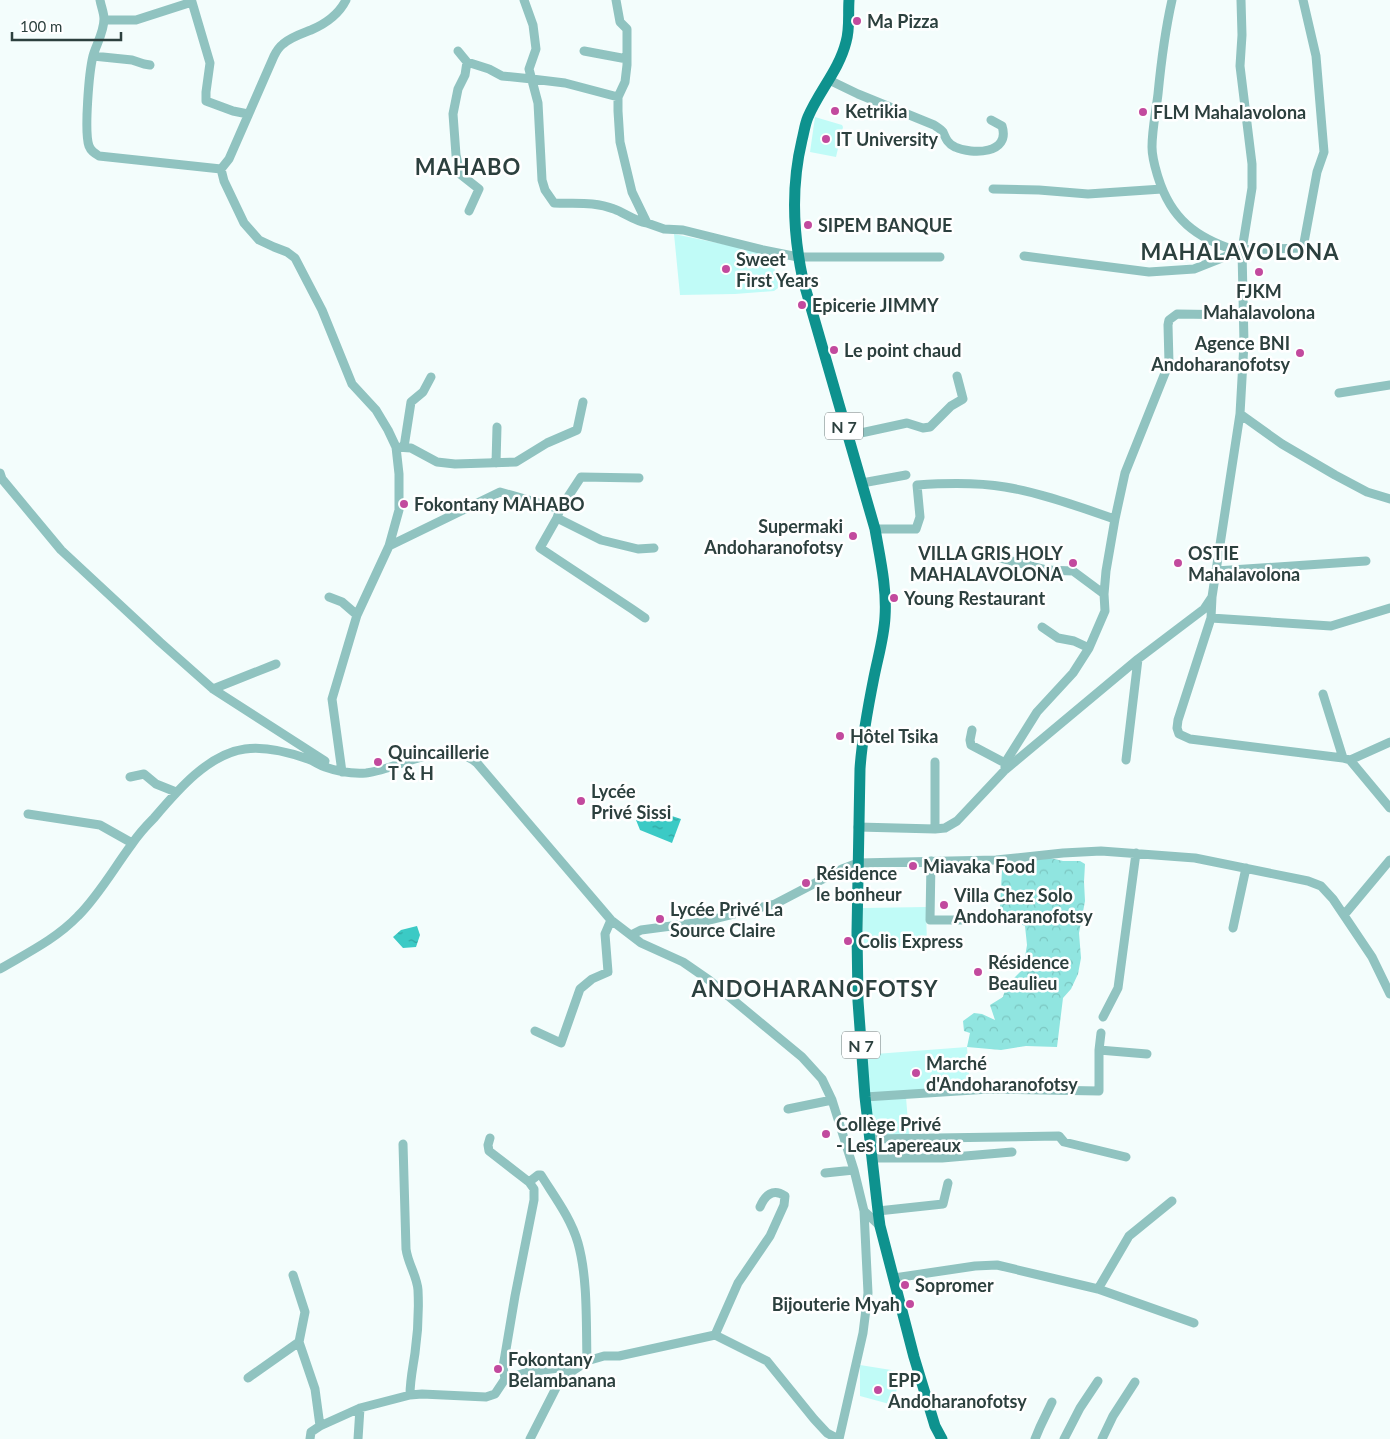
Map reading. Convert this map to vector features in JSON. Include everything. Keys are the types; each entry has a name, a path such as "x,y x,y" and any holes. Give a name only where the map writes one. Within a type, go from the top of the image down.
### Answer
{"main road":[{"name":"N 7","path":"848,0 846,42 829,80 817,98 808,118 800,149 795,178 795,233 802,280 875,529 881,565 885,601 884,631 861,749 858,827 858,1001 865,1097 880,1226 914,1357 935,1426 942,1439"}],"street":[{"path":"100,0 104,20 93,56 89,79 87,125 88,144 92,152 99,156 222,170"},
{"path":"346,0 342,8 332,17 281,44 229,159 222,170 224,181 244,223 259,240 287,252 295,258 322,310 352,384 376,410 400,447"},
{"path":"524,0 532,25 536,49 529,69 538,103 542,180 545,190 554,203 595,203 614,209 640,222 664,229 684,230 798,257 940,257"},
{"path":"616,0 620,22 627,29 625,82 618,97 620,142 632,192 646,224"},
{"path":"1172,0 1160,74 1152,147 1154,164 1162,190 1173,211 1185,224 1201,236 1223,247 1239,251 1304,248 1318,172 1324,152 1316,56 1303,0"},
{"path":"1241,0 1242,35 1240,66 1252,164 1252,188 1239,251 1243,261 1244,343 1240,414 1212,597 1211,618 1177,728 1179,734 1190,739 1346,759 1390,742"},
{"path":"104,20 136,20 193,1 210,63 206,101 233,111 248,114"},
{"path":"458,51 467,62 489,69 502,76 565,83 618,97"},
{"path":"584,51 627,59"},
{"path":"93,56 132,60 150,65"},
{"path":"467,62 465,76 458,89 453,114 456,155 460,174 479,189 469,211"},
{"path":"829,80 934,125 942,131 950,144 968,151 993,149 1001,143 1004,133 1002,126 991,120"},
{"path":"993,189 1088,194 1162,190"},
{"path":"1024,256 1149,272 1194,270 1239,251"},
{"path":"1005,766 1037,712 1073,672 1088,648 1104,611 1106,571 1125,473 1168,363 1169,320 1177,314 1243,315"},
{"path":"847,436 908,423 923,428 930,426 951,406 963,399 956,376"},
{"path":"342,772 332,699 357,615 389,546 398,510 400,447 411,402 422,392 432,377"},
{"path":"1339,393 1390,385"},
{"path":"400,447 412,448 437,462 455,464 516,462 548,443 577,430 583,402"},
{"path":"1240,414 1282,444 1335,476 1367,492 1390,499"},
{"path":"496,463 497,427"},
{"path":"0,474 2,479 61,550 213,689 342,772"},
{"path":"862,483 906,475"},
{"path":"639,478 581,477 540,548 645,618"},
{"path":"875,529 916,529 920,517 917,485 957,482 1004,487 1044,496 1115,519"},
{"path":"389,546 500,492 558,514 601,540 638,549 654,548"},
{"path":"988,554 1048,570 1073,571 1104,594"},
{"path":"1216,571 1366,561"},
{"path":"329,597 342,602 357,615"},
{"path":"858,827 935,829 945,828 957,821 1005,766 1138,659 1204,609 1212,597"},
{"path":"1211,618 1331,626 1390,608"},
{"path":"1042,627 1058,638 1074,641 1088,648"},
{"path":"1126,760 1138,659"},
{"path":"213,689 276,664"},
{"path":"1323,694 1346,759 1390,808"},
{"path":"972,730 971,745 1005,766"},
{"path":"0,969 62,932 95,897 132,843 176,792 212,762 228,754 244,749 274,749 309,759 324,767 342,772 362,773 388,769 440,752 451,752 470,757 611,920 641,942 683,962 709,980 802,1058 822,1079 832,1100 854,1170 864,1211 868,1293 863,1333 838,1439 827,1433 814,1419 767,1361 715,1335 619,1356 604,1356 566,1367 528,1372 505,1379 495,1394 486,1397 410,1395 360,1408 320,1426 311,1432 310,1439"},
{"path":"935,762 935,829"},
{"path":"130,777 144,774 156,784 176,792"},
{"path":"28,814 100,825 132,843"},
{"path":"631,935 641,930 702,922 775,904 842,868 858,863 996,860 1063,853 1136,852 1195,858 1301,879 1321,886 1333,899 1372,957 1390,994"},
{"path":"1103,1017 1118,988 1136,852"},
{"path":"1344,915 1390,860"},
{"path":"931,861 930,920 961,920"},
{"path":"1233,928 1246,868"},
{"path":"535,1031 561,1043 580,989 608,972 605,934 611,920"},
{"path":"865,1097 989,1089 1099,1091 1101,1033"},
{"path":"1099,1050 1147,1054"},
{"path":"788,1109 832,1100"},
{"path":"870,1139 1059,1136 1064,1142 1126,1157"},
{"path":"490,1138 488,1144 489,1151 529,1182 534,1189 534,1200 503,1367 505,1379"},
{"path":"403,1144 406,1250 418,1289 418,1319 410,1395"},
{"path":"872,1158 942,1158 1012,1152"},
{"path":"825,1173 854,1170"},
{"path":"529,1182 538,1175 541,1175 566,1215 578,1242 584,1291 587,1362"},
{"path":"878,1211 943,1204 948,1184"},
{"path":"715,1335 738,1283 770,1236 784,1206 785,1196 780,1192 773,1192 767,1195 760,1207"},
{"path":"1098,1289 1129,1236 1172,1201"},
{"path":"864,1211 880,1226"},
{"path":"894,1278 975,1266 997,1265 1098,1289 1194,1323"},
{"path":"293,1276 305,1312 299,1342 315,1389 320,1426"},
{"path":"248,1378 299,1342"},
{"path":"530,1439 557,1386 565,1376 587,1362"},
{"path":"1064,1439 1080,1408 1098,1381"},
{"path":"1102,1439 1113,1416 1135,1382"},
{"path":"1035,1439 1052,1402"},
{"path":"358,1439 360,1408"}],"shaded area":[{"name":"IT University","path":"815,117 842,125 836,157 810,152"},
{"name":"Sweet First Years","path":"674,234 767,253 782,285 774,291 680,295"},
{"path":"926,907 927,946 863,947 863,908"},
{"name":"Marché d'Andoharanofotsy","path":"967,1047 970,1090 865,1097 862,1055"},
{"path":"906,1097 909,1135 873,1135 868,1100"},
{"name":"EPP Andoharanofotsy","path":"860,1365 910,1373 911,1382 898,1384 893,1405 860,1396"}],"green space":[{"path":"1046,857 1063,861 1080,861 1085,864 1085,901 1079,933 1081,958 1078,974 1071,989 1063,998 1057,1047 1026,1046 1001,1050 967,1047 970,1033 964,1031 963,1021 974,1013 982,1014 995,1020 990,1005 1003,997 1006,986 1023,969 1027,945 1025,926 1002,916 1000,907 1002,870"}],"water":[{"path":"645,807 681,819 672,843 640,830 636,820"},
{"path":"417,926 420,935 416,947 403,948 393,937 401,930"}],"place":[{"name":"Ma Pizza","path":"857,21"},
{"name":"Ketrikia","path":"835,111"},
{"name":"FLM Mahalavolona","path":"1143,112"},
{"name":"IT University","path":"826,139"},
{"name":"SIPEM BANQUE","path":"808,225"},
{"name":"Sweet First Years","path":"726,269"},
{"name":"FJKM Mahalavolona","path":"1259,272"},
{"name":"Epicerie JIMMY","path":"802,305"},
{"name":"Le point chaud","path":"834,350"},
{"name":"Agence BNI Andoharanofotsy","path":"1300,353"},
{"name":"Fokontany MAHABO","path":"404,504"},
{"name":"Supermaki Andoharanofotsy","path":"853,536"},
{"name":"VILLA GRIS HOLY MAHALAVOLONA","path":"1073,563"},
{"name":"OSTIE Mahalavolona","path":"1178,563"},
{"name":"Young Restaurant","path":"894,598"},
{"name":"Hôtel Tsika","path":"840,736"},
{"name":"Quincaillerie T & H","path":"378,762"},
{"name":"Lycée Privé Sissi","path":"581,801"},
{"name":"Miavaka Food","path":"913,866"},
{"name":"Résidence le bonheur","path":"806,883"},
{"name":"Villa Chez Solo Andoharanofotsy","path":"944,905"},
{"name":"Lycée Privé La Source Claire","path":"660,919"},
{"name":"Colis Express","path":"848,941"},
{"name":"Résidence Beaulieu","path":"978,972"},
{"name":"Marché d'Andoharanofotsy","path":"916,1073"},
{"name":"Collège Privé - Les Lapereaux","path":"826,1134"},
{"name":"Sopromer","path":"905,1285"},
{"name":"Bijouterie Myah","path":"910,1304"},
{"name":"Fokontany Belambanana","path":"498,1369"},
{"name":"EPP Andoharanofotsy","path":"878,1390"}],"district":[{"name":"MAHABO","path":"468,166"},
{"name":"MAHALAVOLONA","path":"1240,251"},
{"name":"ANDOHARANOFOTSY","path":"815,988"}]}
